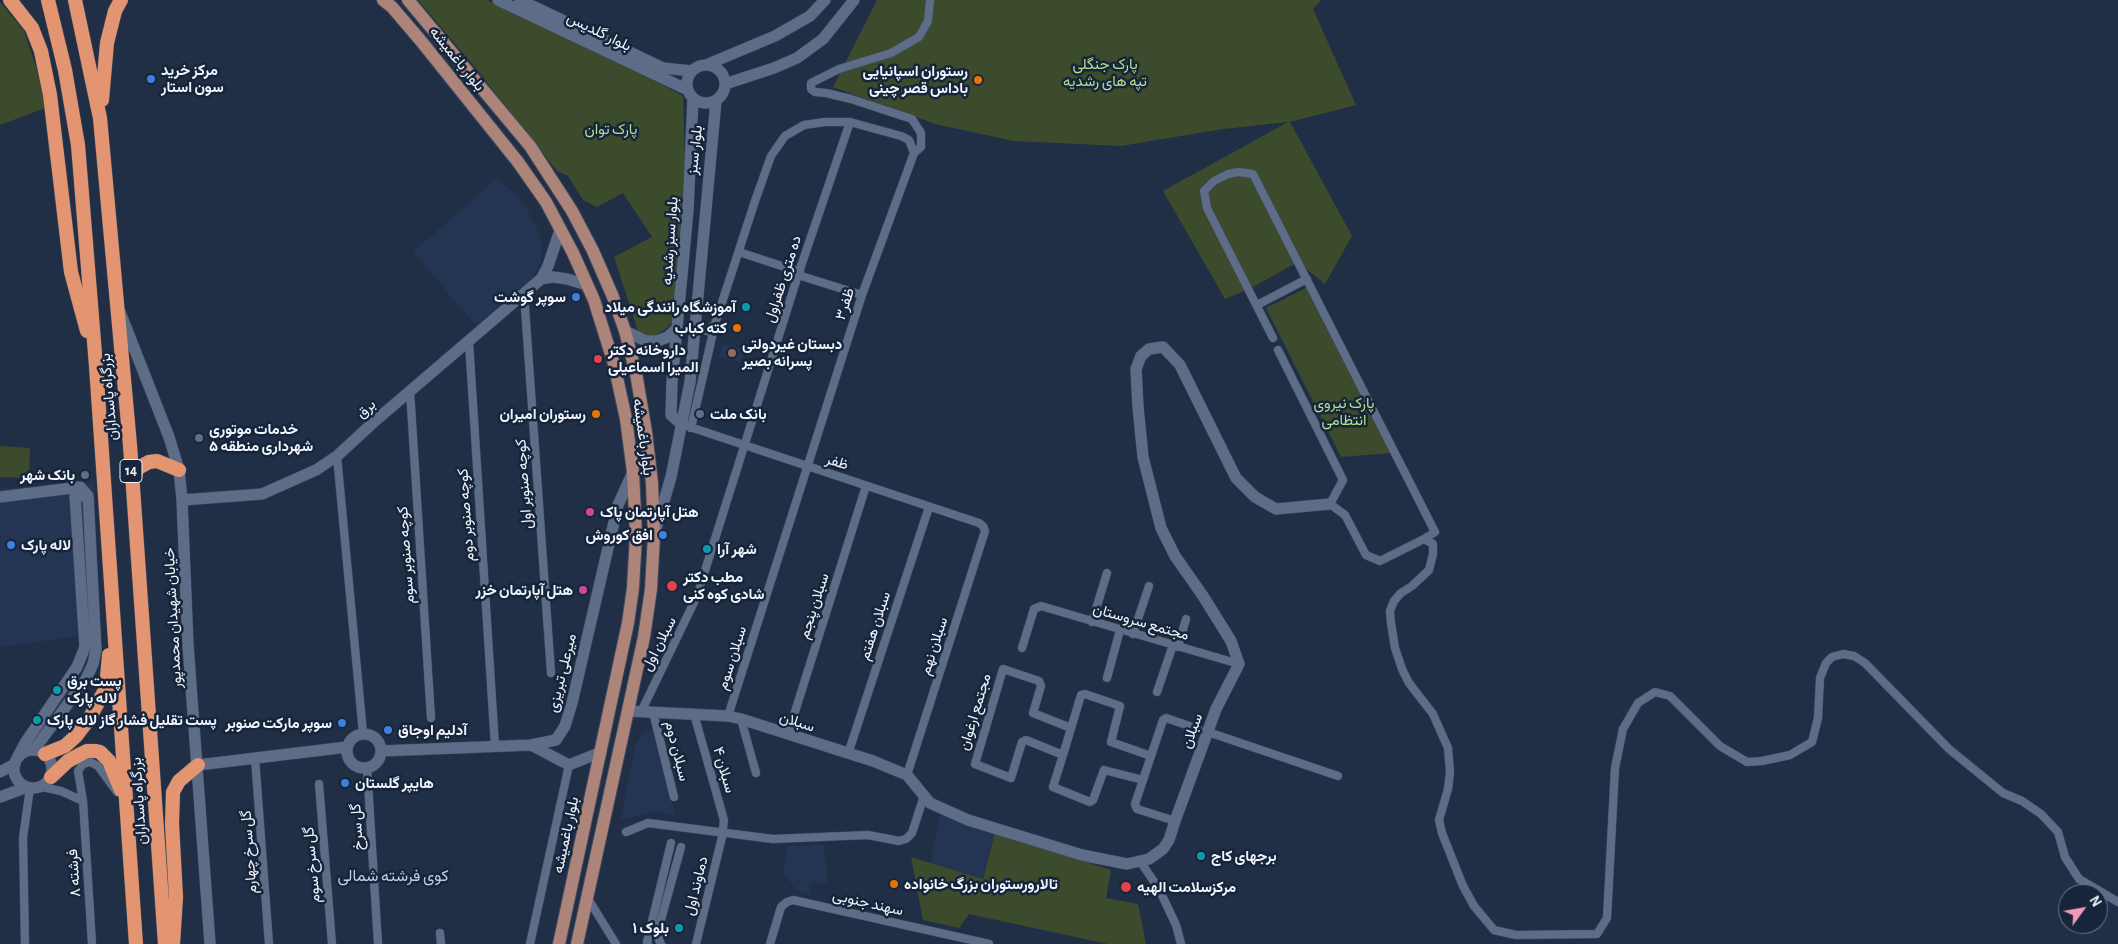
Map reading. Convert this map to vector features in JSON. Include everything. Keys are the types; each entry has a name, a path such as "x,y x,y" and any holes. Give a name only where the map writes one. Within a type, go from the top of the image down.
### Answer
{"highway":[{"path":"10,0 32,28 41,51 50,94 71,272 96,366"},
{"name":"بزرگراه پاسداران","path":"48,0 65,70 78,144 114,614 136,944"},
{"name":"بزرگراه پاسداران","path":"75,0 92,69 100,118 132,480 165,944"},
{"path":"100,118 107,43 115,11 121,0"},
{"path":"132,480 138,468 149,462 157,461 179,470"},
{"path":"39,752 65,746 76,736 94,711 106,688 114,614"},
{"path":"47,782 79,754 87,751 100,752 109,761 114,770 127,805"},
{"path":"173,944 176,897 172,824 173,792 179,781 198,765"}],"main road":[{"name":"بلوار باغمیشه","path":"383,0 392,7 421,41 518,162 546,202 587,285 614,364 626,419 633,472 636,535 633,588 628,623 560,944"},
{"name":"بلوار باغمیشه","path":"408,0 530,146 551,176 593,252 625,331 636,373 652,483 654,536 649,603 644,637 577,944"}],"street":[{"name":"بلوار گلدیس","path":"498,0 516,2 663,68 692,71"},
{"path":"706,65 719,71 725,84 723,94 716,101 701,103 690,94 687,80 692,71 706,65 775,36 810,16 825,0"},
{"path":"725,84 774,68 797,58 823,39 854,0"},
{"name":"ظفر۳","path":"808,467 862,295 914,153 921,147 921,133 912,119 852,99 815,92 811,89 811,83 838,68 891,52 919,37 928,21 930,0"},
{"name":"بلوار گلدیس","path":"516,2 690,94"},
{"name":"بلوار سبز رشدیه","path":"686,426 672,415 672,382 688,210 690,94"},
{"name":"بلوار سبز","path":"654,536 686,426 716,101"},
{"path":"686,426 715,324 770,156 785,136 804,125 825,122 850,122 901,136 909,140 914,153"},
{"name":"ده متری ظفراول","path":"746,446 799,274 850,122"},
{"path":"1238,664 1231,641 1175,556 1162,528 1151,493 1141,441 1136,369 1141,356 1149,349 1163,347 1180,365 1236,478 1255,497 1276,509 1330,504 1345,515 1366,555 1380,561 1435,532 1253,174 1238,172 1228,174 1214,181 1204,191 1207,208 1273,338"},
{"path":"541,279 548,266 560,230"},
{"path":"739,252 862,295"},
{"path":"541,279 553,277 587,285"},
{"name":"برق","path":"182,500 262,494 316,470 337,456 541,279"},
{"path":"1256,305 1306,279"},
{"name":"کوچه صنوبر اول","path":"524,294 551,673"},
{"name":"خیابان شهیدان محمدپور","path":"116,301 169,437 179,470 188,645 210,944"},
{"path":"696,322 703,330 707,331 715,324"},
{"path":"625,331 646,340 657,341 668,336 677,328"},
{"name":"کوچه صنوبر دوم","path":"469,342 495,746"},
{"path":"1278,350 1343,480 1330,504"},
{"name":"کوچه صنوبر سوم","path":"410,391 431,718"},
{"name":"ظفر","path":"686,426 983,526"},
{"name":"سبلان اول","path":"641,712 697,596 746,446"},
{"path":"337,456 363,733"},
{"name":"سبلان سوم","path":"728,716 808,467"},
{"name":"میرعلی تبریزی","path":"381,751 531,745 556,740 565,726 572,703 618,505 633,472"},
{"name":"سبلان پنجم","path":"788,734 866,486"},
{"path":"0,497 80,487 88,496 96,650 93,664 86,678 39,752"},
{"path":"28,788 18,780 14,770 16,761 25,743 73,674 85,647 75,496 88,496"},
{"name":"سبلان هفتم","path":"848,754 929,507"},
{"name":"سبلان نهم","path":"907,775 985,531 983,526"},
{"path":"1424,539 1432,544 1433,554 1429,570 1412,586 1401,593 1390,611 1395,648 1409,683 1433,714 1448,748 1450,772 1448,789 1439,820 1442,833 1463,886 1474,906 1494,930 1516,935 1597,934 1607,918 1615,768 1623,729 1638,703 1655,692 1670,696 1720,746 1747,762 1790,756 1812,742 1818,718 1820,678 1826,664 1832,657 1843,654 1854,656 1865,663 1949,749 2003,793 2022,801 2041,814 2058,832 2065,856 2079,879 2118,902"},
{"path":"1092,622 1107,573"},
{"path":"1133,634 1149,586"},
{"path":"80,588 90,587 92,648 86,678"},
{"name":"مجتمع سروستان","path":"1022,648 1034,609 1037,606 1238,664"},
{"path":"1157,692 1186,619"},
{"path":"1108,678 1120,630"},
{"name":"سبلان","path":"628,711 728,716 741,719 907,775 930,803 968,820 1082,855 1127,864 1149,859 1162,849 1169,840 1203,730 1216,709 1238,664"},
{"name":"مجتمع ارغوان","path":"1063,755 1024,740 1010,778 974,764 1003,669 1041,683 1033,714 1071,728"},
{"path":"1143,780 1104,770 1093,800 1090,802 1053,787 1082,694 1117,703 1121,709 1111,742 1151,756"},
{"name":"سبلان دوم","path":"653,712 674,796"},
{"name":"سبلان ۴","path":"694,714 724,820 722,834"},
{"path":"741,719 756,772"},
{"path":"1174,821 1135,807 1164,719 1203,730 1338,776"},
{"path":"363,733 374,737 381,751 377,762 367,768 361,768 351,763 348,758 347,747 353,737 363,733"},
{"path":"531,745 569,765 601,752"},
{"path":"198,765 347,747"},
{"path":"0,772 27,751 39,752 52,764 47,782"},
{"name":"گل سرخ چهارم","path":"255,758 269,944"},
{"name":"فرشته ۸","path":"92,944 83,801 78,771 83,764 90,762 98,766 127,805"},
{"path":"530,944 569,765"},
{"name":"گل سرخ","path":"367,768 378,944"},
{"path":"0,797 47,782"},
{"path":"47,782 83,801"},
{"name":"گل سرخ سوم","path":"319,784 332,944"},
{"path":"25,944 23,838 28,788"},
{"path":"626,832 648,824 773,839 868,835 900,841 906,839 912,833 924,796"},
{"name":"دماوند اول","path":"696,944 722,834"},
{"path":"648,944 671,844"},
{"path":"661,944 659,940 659,927 681,847"},
{"path":"1140,861 1159,889 1176,925 1181,944"},
{"path":"586,897 616,944"},
{"name":"سهند جنوبی","path":"770,944 782,907 787,902 793,900 960,941 989,944"},
{"path":"440,933 441,944"}],"shaded area":[{"path":"497,178 519,198 529,213 541,237 541,260 534,277 478,328 413,252"},
{"name":"دبستان غیردولتی پسرانه بصیر","path":"723,344 745,350 741,362 719,356"},
{"path":"94,481 100,633 0,647 0,489"},
{"path":"653,730 657,732 675,815 653,811 621,820 635,746 644,731"},
{"path":"940,815 995,833 983,879 930,863"},
{"path":"824,845 828,883 809,884 811,895 803,893 794,887 784,873 787,846"}],"green space":[{"name":"پارک توان","path":"418,0 487,0 609,57 683,96 685,165 673,320 667,328 655,336 643,335 638,331 614,257 652,237 623,193 597,207 583,200 568,176 557,171 474,66"},
{"name":"پارک جنگلی تپه های رشدیه","path":"877,0 1321,0 1313,9 1356,105 1290,122 1352,236 1325,284 1298,262 1249,289 1225,299 1163,191 1288,122 1223,129 1121,146 1014,141 935,124 833,87"},
{"path":"0,2 24,31 37,70 45,108 0,125"},
{"name":"پارک نیروی انتظامی","path":"1306,288 1391,453 1341,457 1266,308"},
{"path":"0,446 30,448 29,478 0,477"},
{"path":"995,833 1111,870 1106,898 1138,904 1146,944 1108,944 969,914 959,928 923,920 911,857 983,879"}],"place":[{"name":"مرکز خرید سون استار","path":"151,79"},
{"name":"رستوران اسپانیایی باداس قصر چینی","path":"978,80"},
{"name":"سوپر گوشت","path":"576,297"},
{"name":"آموزشگاه رانندگی میلاد","path":"746,307"},
{"name":"کته کباب","path":"737,328"},
{"name":"دبستان غیردولتی پسرانه بصیر","path":"732,353"},
{"name":"داروخانه دکتر المیرا اسماعیلی","path":"598,359"},
{"name":"رستوران امیران","path":"596,414"},
{"name":"بانک ملت","path":"700,414"},
{"name":"خدمات موتوری شهرداری منطقه ۵","path":"199,438"},
{"name":"بانک شهر","path":"85,475"},
{"name":"هتل آپارتمان پاک","path":"590,512"},
{"name":"افق کوروش","path":"663,535"},
{"name":"لاله پارک","path":"11,545"},
{"name":"شهر آرا","path":"707,549"},
{"name":"مطب دکتر شادی کوه کنی","path":"672,586"},
{"name":"هتل آپارتمان خزر","path":"583,590"},
{"name":"پست برق لاله پارک","path":"57,690"},
{"name":"پست تقلیل فشار گاز لاله پارک","path":"37,720"},
{"name":"سوپر مارکت صنوبر","path":"342,723"},
{"name":"آدلیم اوجاق","path":"388,730"},
{"name":"هایپر گلستان","path":"345,783"},
{"name":"برجهای کاج","path":"1201,856"},
{"name":"تالارورستوران بزرگ خانواده","path":"894,884"},
{"name":"مرکزسلامت الهیه","path":"1126,887"},
{"name":"بلوک ۱","path":"679,928"}],"district":[{"name":"کوی فرشته شمالی","path":"393,876"}]}
